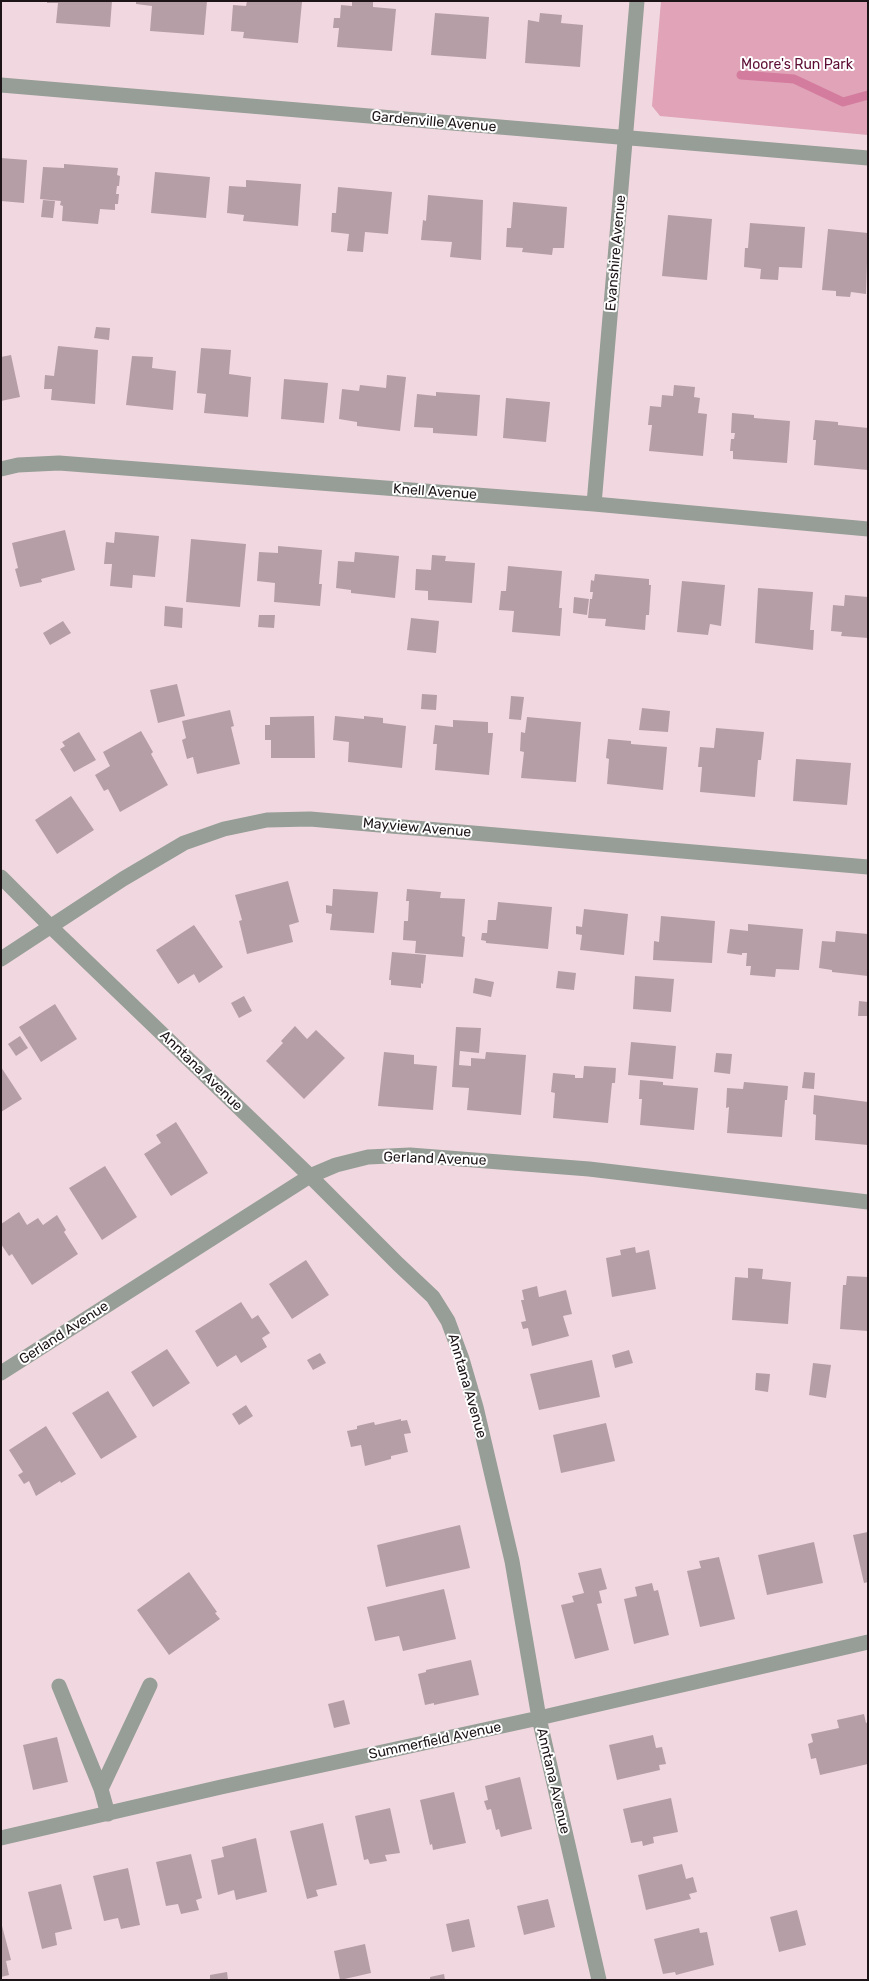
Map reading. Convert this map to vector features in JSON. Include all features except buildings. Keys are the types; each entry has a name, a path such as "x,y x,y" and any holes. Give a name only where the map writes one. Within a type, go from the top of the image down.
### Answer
{"street":[{"name":"Evanshire Avenue","path":"594,504 637,1"},
{"name":"Gardenville Avenue","path":"1,85 868,158"},
{"name":"Knell Avenue","path":"1,469 18,465 59,464 594,504 868,529"},
{"name":"Mayview Avenue","path":"1,959 123,879 184,843 224,829 267,820 310,819 868,867"},
{"name":"Anntana Avenue","path":"1,877 433,1297 448,1321 462,1359 476,1407 512,1561 539,1718 599,1980"},
{"name":"Gerland Avenue","path":"1,1374 310,1176 336,1165 368,1157 410,1155 590,1169 868,1202"},
{"name":"Summerfield Avenue","path":"1,1838 539,1718 868,1642"},
{"path":"101,1789 150,1685"},
{"path":"59,1686 101,1789 108,1814"}],"green space":[{"name":"Moore's Run Park","path":"661,1 868,1 868,135 660,116 652,106"}],"waterway":[{"path":"741,75 794,79 843,102 868,95"}]}
